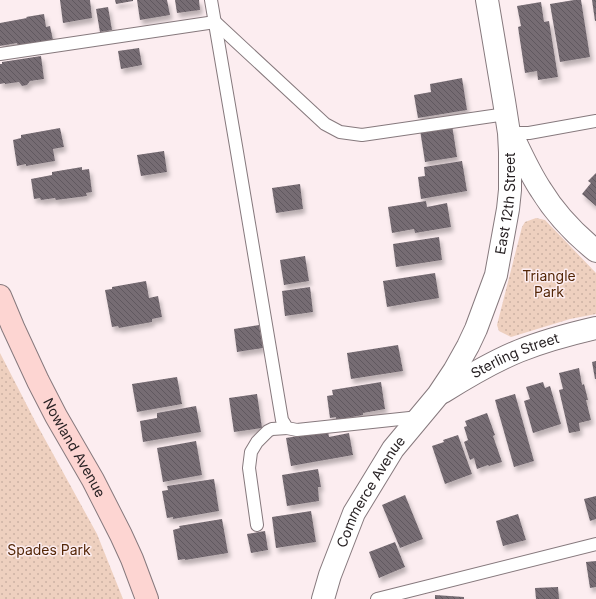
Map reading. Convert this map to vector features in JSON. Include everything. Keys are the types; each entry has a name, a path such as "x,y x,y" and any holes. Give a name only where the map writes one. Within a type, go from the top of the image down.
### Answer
{"main road":[{"name":"Nowland Avenue","path":"0,296 38,381 56,416 93,480 121,535 147,599"}],"street":[{"name":"East 12th Street","path":"438,395 454,371 480,320 496,275 509,200 510,162 507,124 487,0"},
{"path":"507,124 536,183 544,195 576,234 596,251"},
{"name":"Sterling Street","path":"438,395 469,376 518,351 554,339 596,328"},
{"name":"Commerce Avenue","path":"323,599 330,575 354,513 368,488 393,449 438,395"}],"lane":[{"path":"211,0 278,400 282,420 287,428"},
{"path":"0,54 215,22"},
{"path":"215,22 325,124 340,132 362,135 507,124 529,133 596,121"},
{"path":"257,525 249,468 251,452 257,442 268,431 272,429 287,428 297,430 420,417"},
{"path":"377,599 596,544"}],"green space":[{"name":"Triangle Park","path":"536,218 545,220 596,273 596,314 570,319 511,337 499,331 497,325 522,227 525,222"},
{"name":"Spades Park","path":"0,353 36,423 97,534 123,599 0,599"}],"building":[{"path":"60,0 90,0 92,18 63,23"},
{"path":"115,0 133,0 133,1 116,4"},
{"path":"137,0 167,0 170,15 140,20"},
{"path":"175,0 199,0 200,10 177,13"},
{"path":"581,0 590,57 560,62 550,4"},
{"path":"592,0 596,0 596,21 595,21"},
{"path":"541,2 544,22 549,21 558,77 538,80 537,71 525,73 518,27 521,26 517,6"},
{"path":"108,7 112,30 100,32 96,9"},
{"path":"44,14 46,27 50,26 53,40 18,46 17,43 0,46 0,23"},
{"path":"139,48 142,65 121,69 118,51"},
{"path":"41,56 44,79 30,81 27,85 22,86 19,82 0,84 0,64 2,64 2,62"},
{"path":"462,78 467,110 418,118 414,95 431,92 430,84"},
{"path":"452,125 457,157 425,162 420,130"},
{"path":"60,128 64,147 53,149 55,161 17,166 13,140 21,138 21,135"},
{"path":"164,151 167,172 141,176 137,155"},
{"path":"462,161 467,191 421,199 418,177 425,176 424,167"},
{"path":"82,167 82,170 89,169 92,192 86,193 87,196 56,200 55,198 41,200 40,198 34,199 31,179 52,175 52,172"},
{"path":"596,173 596,206 582,194 591,183 588,181"},
{"path":"300,184 303,209 276,213 272,188"},
{"path":"426,201 427,207 447,203 451,227 415,233 414,229 392,233 388,207"},
{"path":"439,237 442,260 396,267 393,244"},
{"path":"305,256 309,281 284,285 280,260"},
{"path":"435,273 439,298 387,307 383,281"},
{"path":"146,281 149,298 158,296 162,317 152,319 152,322 119,328 118,326 112,327 105,290 112,289 112,287"},
{"path":"310,287 313,312 285,316 282,291"},
{"path":"259,325 263,348 237,352 234,329"},
{"path":"398,345 403,371 351,379 347,353"},
{"path":"596,361 596,379 595,379 592,362"},
{"path":"579,368 582,385 584,384 588,400 586,400 591,420 579,423 580,431 569,433 559,390 563,389 559,373"},
{"path":"177,377 182,404 137,412 132,384"},
{"path":"381,382 385,409 336,420 336,417 330,418 327,396 333,395 332,390"},
{"path":"543,382 545,388 550,386 561,424 533,433 524,401 530,399 526,387"},
{"path":"257,394 262,428 234,432 229,398"},
{"path":"515,394 534,461 514,467 495,400"},
{"path":"196,406 201,432 143,442 140,421 157,418 157,413"},
{"path":"487,413 495,435 493,436 502,462 477,469 474,458 470,460 464,442 468,440 464,427 467,426 465,421"},
{"path":"328,431 329,437 349,433 353,455 291,466 286,438"},
{"path":"458,435 472,474 445,484 432,446 444,442 443,440"},
{"path":"196,441 202,475 163,482 157,448"},
{"path":"318,469 321,487 318,487 319,501 287,506 282,475"},
{"path":"214,479 219,511 173,519 173,517 167,518 162,491 168,490 167,486"},
{"path":"405,495 423,539 400,548 382,505"},
{"path":"596,496 596,519 590,521 584,499"},
{"path":"311,511 316,542 276,548 272,517"},
{"path":"518,514 526,540 503,546 496,521"},
{"path":"222,519 228,553 178,560 173,530 180,528 179,526"},
{"path":"265,531 268,550 251,553 247,534"},
{"path":"395,542 405,567 379,578 369,552"},
{"path":"596,561 596,587 590,588 586,562"},
{"path":"558,587 559,599 536,599 535,588"},
{"path":"435,595 464,597 464,599 435,599"}]}
